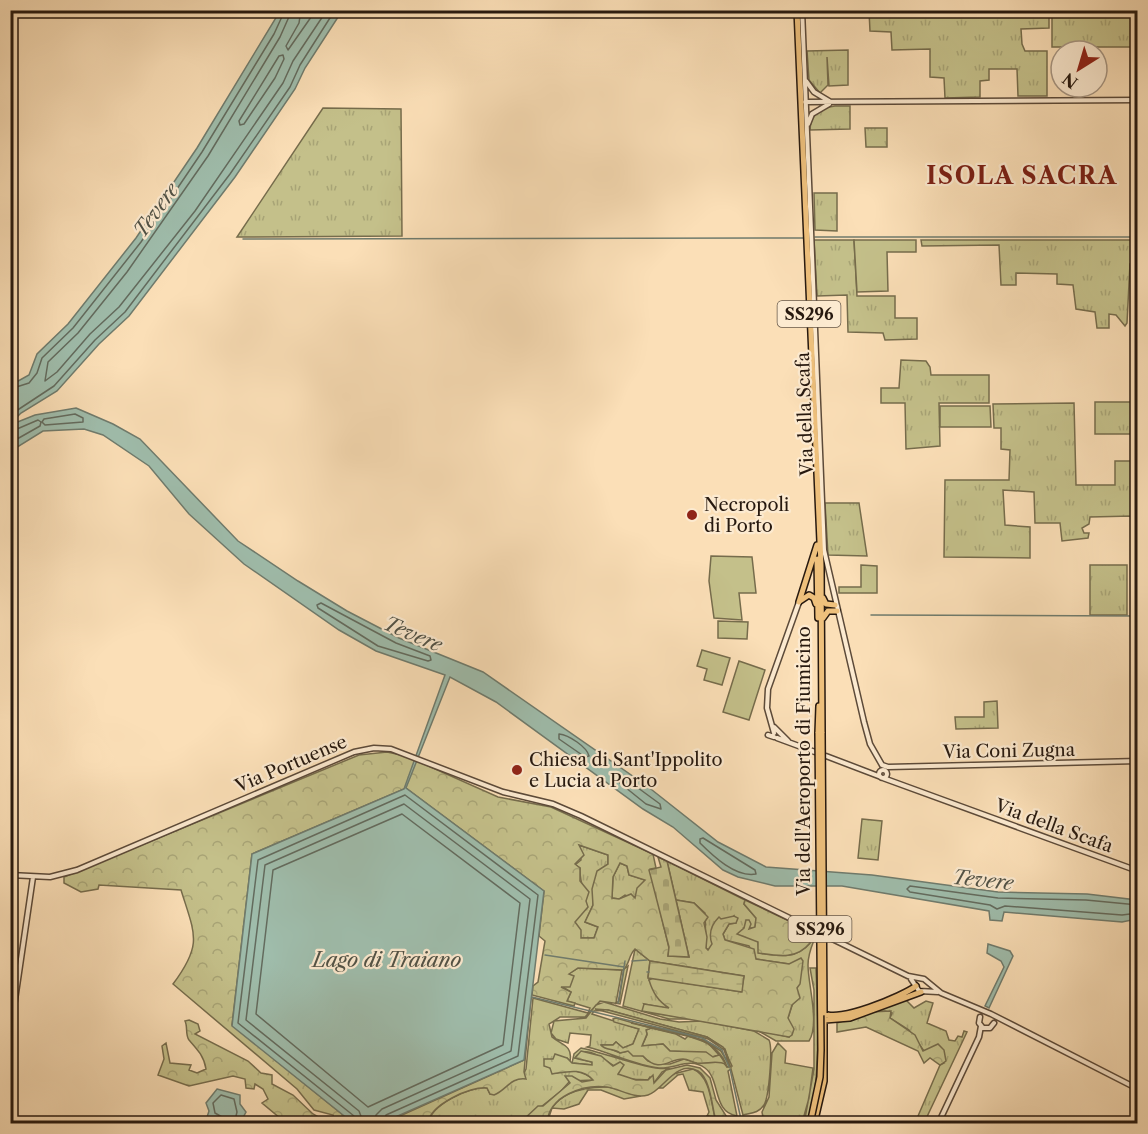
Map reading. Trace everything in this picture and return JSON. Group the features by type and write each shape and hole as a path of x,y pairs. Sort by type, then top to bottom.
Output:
{"main road":[{"name":"Via dell'Aeroporto di Fiumicino","path":"797,10 803,102 821,588 820,733"},
{"name":"Via dell'Aeroporto di Fiumicino","path":"812,1124 820,1077 822,1011 817,506"},
{"path":"799,602 817,545"},
{"path":"821,588 826,604 836,608"},
{"path":"799,602 804,597 812,596 818,612"},
{"path":"822,628 826,613 836,608"},
{"path":"822,1011 825,1020 848,1015 916,985"},
{"path":"822,1011 836,1018 850,1018 923,991"},
{"name":"Via dell'Aeroporto di Fiumicino","path":"812,1124 824,1081 825,1020"}],"street":[{"name":"Via della Scafa","path":"802,10 805,76 803,102 807,127 824,550 870,744 882,765"},
{"path":"805,76 814,92 832,102"},
{"path":"803,102 1137,100"},
{"path":"807,127 812,114 832,102"},
{"path":"799,602 768,689 766,702 776,734 792,744 815,752"},
{"path":"768,735 776,734"},
{"name":"Via Portuense","path":"10,876 55,876 84,867 354,752 383,748 412,755 503,792 554,804 908,976 924,979 929,984"},
{"name":"Via della Scafa","path":"826,756 1137,871"},
{"name":"Via Coni Zugna","path":"882,765 888,767 1137,761"},
{"path":"882,765 880,771 882,777 888,767"},
{"path":"872,773 880,771 886,773 893,782"},
{"path":"10,1034 33,877"},
{"name":"Via Portuense","path":"908,976 923,991"},
{"path":"916,985 920,980"},
{"path":"923,991 929,984 941,993 992,1015 1137,1089"},
{"path":"923,991 941,993"},
{"path":"938,1124 979,1037 981,1017 976,1009"},
{"path":"981,1017 986,1013"},
{"path":"992,1015 994,1023"},
{"path":"979,1037 994,1023 1004,1023"},
{"path":"981,1026 987,1029"}],"green space":[{"path":"869,11 929,11 930,15 1049,13 1049,28 1021,29 1025,51 1047,51 1047,96 1018,96 1017,69 989,69 989,80 980,81 980,97 945,98 944,78 930,77 930,49 892,50 891,32 870,31"},
{"path":"1052,11 1137,11 1137,47 1109,47 1109,39 1052,39"},
{"path":"848,50 848,85 829,86 827,57 828,85 820,93 809,80 807,51"},
{"path":"835,106 850,106 850,129 810,130 812,120 817,113"},
{"path":"323,108 401,109 402,236 237,237"},
{"path":"865,128 887,128 887,147 866,147"},
{"path":"814,193 837,193 837,231 815,230"},
{"path":"814,240 854,240 857,296 895,296 895,318 917,318 917,339 885,340 883,333 848,332 847,295 817,296"},
{"path":"854,240 916,240 916,252 887,252 888,291 857,292"},
{"path":"921,240 1137,240 1137,263 1130,264 1127,323 1125,326 1116,315 1109,314 1109,328 1097,328 1095,312 1076,309 1073,285 1057,284 1057,274 1016,273 1016,285 1001,285 999,245 922,246"},
{"path":"901,360 926,361 931,375 989,375 989,403 939,403 940,446 906,449 905,403 881,403 881,388 899,388"},
{"path":"1095,402 1137,402 1137,544 1132,544 1132,516 1090,517 1089,524 1082,528 1084,533 1089,533 1088,538 1062,541 1060,523 1035,523 1034,492 1003,490 1005,525 1030,527 1030,558 944,557 945,480 1009,480 1010,450 1001,449 1001,428 994,428 993,404 1074,403 1076,485 1115,485 1115,461 1131,461 1131,434 1095,434"},
{"path":"940,406 990,406 991,427 940,427"},
{"path":"825,503 859,503 867,556 828,555"},
{"path":"711,556 752,557 756,593 739,593 742,620 714,618 709,581"},
{"path":"861,565 877,566 877,593 839,593 839,587 861,587"},
{"path":"1090,565 1127,565 1127,615 1090,615"},
{"path":"718,621 748,622 747,639 718,638"},
{"path":"702,650 730,658 722,685 704,680 707,669 697,666"},
{"path":"739,661 765,670 749,720 723,712"},
{"path":"997,701 998,728 956,729 955,717 984,717 984,702"},
{"path":"387,752 406,756 498,797 551,807 653,854 656,868 650,869 669,948 668,956 689,957 676,900 694,903 708,917 704,923 708,950 712,944 711,929 716,920 719,917 721,919 734,916 738,918 736,923 729,924 723,934 725,940 754,949 756,959 789,964 801,958 803,961 800,984 797,988 800,998 792,1005 788,1018 794,1029 792,1035 789,1037 642,1011 644,1004 669,1008 654,993 649,980 653,978 741,992 744,976 650,961 635,949 623,970 578,968 569,974 574,976 570,987 561,987 571,992 567,1001 575,1003 574,1006 532,995 533,986 538,982 545,941 539,936 544,891 406,788 252,854 232,1025 353,1123 335,1123 333,1115 314,1110 297,1089 173,984 189,959 194,939 181,890 99,885 98,889 81,892 64,883 64,877 359,755","holes":["579,845 608,855 608,864 597,871 592,889 593,905 585,922 598,927 594,938 581,938 581,930 575,922 588,907 586,901 589,892 580,881 580,868 575,864 584,855","620,863 627,866 629,875 645,880 637,888 635,898 631,894 619,899 612,898 613,877"]},
{"path":"862,819 882,821 878,860 858,858"},
{"path":"579,845 608,855 608,864 593,893 593,905 585,922 598,927 594,938 581,938 574,922 581,913 586,900 580,868 575,865 581,860"},
{"path":"658,857 667,861 689,957 668,956 669,947 649,870 661,867"},
{"path":"667,861 745,900 744,904 756,918 755,928 744,928 758,942 759,953 786,956 799,952 810,943 809,935 802,927 816,935 808,960 814,1015 809,1041 776,1041 757,1030 789,1037 788,1018 797,990 789,964 756,959 749,946 725,940 723,934 729,924 736,923 734,916 709,950 706,948 705,913 694,903 676,900"},
{"path":"620,863 627,866 629,875 645,880 635,899 625,895 619,899 612,898 613,877"},
{"path":"745,900 802,927 809,935 810,943 793,954 780,956 758,953 758,942 737,934 744,928 746,920 749,920 751,924 749,929 755,927 756,918 744,904"},
{"path":"635,949 650,961 648,977 653,978 649,980 670,1009 644,1004 652,1013 696,1019 669,1019 623,1006"},
{"path":"650,961 744,976 742,992 648,978"},
{"path":"628,966 620,1004 600,1001 585,1017 560,1017 549,1024 552,1037 566,1046 570,1052 570,1061 567,1058 553,1059 550,1068 557,1073 566,1070 576,1071 594,1080 570,1081 522,1122 428,1124 436,1110 452,1098 480,1088 487,1088 490,1094 494,1094 509,1082 521,1078 526,1069 533,998 588,1013 590,1008 567,1001 571,992 561,986 571,983 572,979 568,974 578,968 622,970 616,1003 619,1001 624,969"},
{"path":"810,968 816,968 818,1050 814,1095 810,1113 804,1124 814,1069 814,990"},
{"path":"531,998 524,1072 526,1079 512,1082 494,1095 490,1094 487,1088 461,1093 443,1103 430,1116 428,1123 382,1124 524,1060"},
{"path":"905,999 914,1008 926,1001 933,1003 927,1023 946,1031 949,1040 955,1041 958,1036 962,1037 964,1031 967,1032 924,1123 915,1123 940,1065 944,1063 924,1051 909,1030 890,1018 892,1013 870,1012"},
{"path":"604,1002 660,1019 679,1022 702,1021 754,1031 769,1040 770,1045 769,1083 764,1105 757,1111 743,1115 731,1069 728,1071 737,1116 724,1108 710,1073 699,1065 688,1063 665,1068 650,1067 587,1047 590,1046 591,1035 570,1033 568,1043 556,1039 551,1033 554,1021 586,1018 596,1005","holes":["608,1010 707,1037 725,1049 731,1067 727,1067 723,1062 697,1063 684,1059 670,1064 658,1064 628,1051 620,1053 601,1045 613,1045 616,1042 623,1048 633,1044 639,1029 592,1014 594,1011"]},
{"path":"595,1009 608,1010 707,1037 723,1047 732,1066 727,1067 721,1055 712,1046 697,1038 704,1040 721,1051 730,1066 724,1050 708,1039"},
{"path":"891,1011 890,1018 915,1035 923,1051 938,1044 944,1050 946,1061 940,1065 930,1058 924,1063 918,1051 866,1027 837,1032 837,1023 870,1012"},
{"path":"613,1019 651,1028 646,1030 647,1034 642,1046 663,1044 670,1051 706,1052 713,1057 719,1055 714,1047 726,1064 697,1063 683,1059 659,1065 643,1056 633,1056 628,1051 620,1053 605,1048 601,1045 613,1045 616,1042 623,1048 633,1044 639,1029 614,1022"},
{"path":"189,1020 198,1024 200,1031 195,1034 248,1061 261,1073 272,1075 272,1084 293,1095 313,1114 329,1123 286,1123 262,1103 268,1099 263,1089 255,1084 254,1089 246,1088 245,1079 233,1076 189,1086 158,1075 164,1059 162,1046 166,1043 170,1063 191,1065 189,1070 197,1073 206,1069 202,1056 188,1038 185,1021"},
{"path":"631,1023 686,1034 697,1038"},
{"path":"651,1028 676,1034 685,1039 688,1036 708,1043 719,1055 712,1057 703,1053 670,1051 663,1044 642,1046 647,1035 646,1030"},
{"path":"778,1043 786,1051 785,1063 813,1068 809,1098 802,1123 764,1123 762,1112 769,1097 772,1053"},
{"path":"581,1048 652,1067 670,1068 662,1072 654,1083 650,1077 648,1080 629,1079 618,1074 619,1069 590,1052 579,1053 575,1058 592,1062 593,1065 572,1063 574,1054"},
{"path":"581,1051 601,1056 613,1066 620,1062 624,1065 618,1074 636,1080 648,1080 653,1075 654,1083 666,1070 687,1065 700,1068 710,1078 716,1100 728,1119 739,1118 741,1123 702,1122 707,1116 715,1117 708,1085 702,1074 690,1068 676,1072 648,1095 632,1095 607,1087 578,1090 561,1099 554,1106 547,1123 507,1124 513,1120 522,1121 538,1106 543,1106 570,1083 565,1076 572,1076 582,1082 593,1080 579,1072 552,1074 550,1068 544,1066 544,1059 553,1059 555,1054 567,1058 572,1063 592,1065 592,1062 575,1058"},
{"path":"693,1069 699,1072 706,1083 715,1118 707,1116 709,1112 703,1092 689,1090 683,1074 678,1075 663,1088 659,1088 669,1075"},
{"path":"609,1087 641,1096 624,1099 601,1090 588,1090 579,1104 564,1109 552,1108 569,1094 589,1088"}],"water":[{"name":"Tevere","path":"280,11 342,11 305,68 295,89 235,177 129,316 99,344 57,391 21,413 11,423 11,385 29,375 37,354 68,324 136,238 197,148"},
{"name":"Lago di Traiano","path":"76,408 140,439 238,541 298,581 347,611 399,638 483,672 647,786 718,842 766,867 872,875 998,892 1087,894 1137,900 1137,919 1122,922 1004,912 1002,921 990,920 989,911 842,886 775,886 738,877 723,870 673,827 643,809 496,702 450,677 406,788 544,891 524,1060 382,1123 353,1123 232,1026 252,854 404,789 445,675 376,651 339,630 244,564 189,514 149,466 103,435 84,429 43,431 11,451 10,425 35,415"},
{"path":"988,944 1010,951 1013,956 989,1008 985,1006 1004,967 1001,961 987,953"},
{"path":"217,1089 240,1095 240,1104 246,1112 240,1123 221,1123 207,1117 209,1111 206,1103"}],"waterway":[{"path":"815,237 1138,237"},
{"path":"243,239 804,238"},
{"path":"871,615 1138,616"},
{"path":"545,955 624,967"},
{"path":"632,961 647,960"},
{"path":"618,1003 625,961"},
{"path":"532,997 702,1038 722,1050 729,1067"},
{"path":"730,1069 742,1124"}],"place":[{"name":"Necropoli di Porto","path":"692,515"},
{"name":"Chiesa di Sant'Ippolito e Lucia a Porto","path":"517,770"}],"district":[{"name":"ISOLA SACRA","path":"1022,176"}]}
